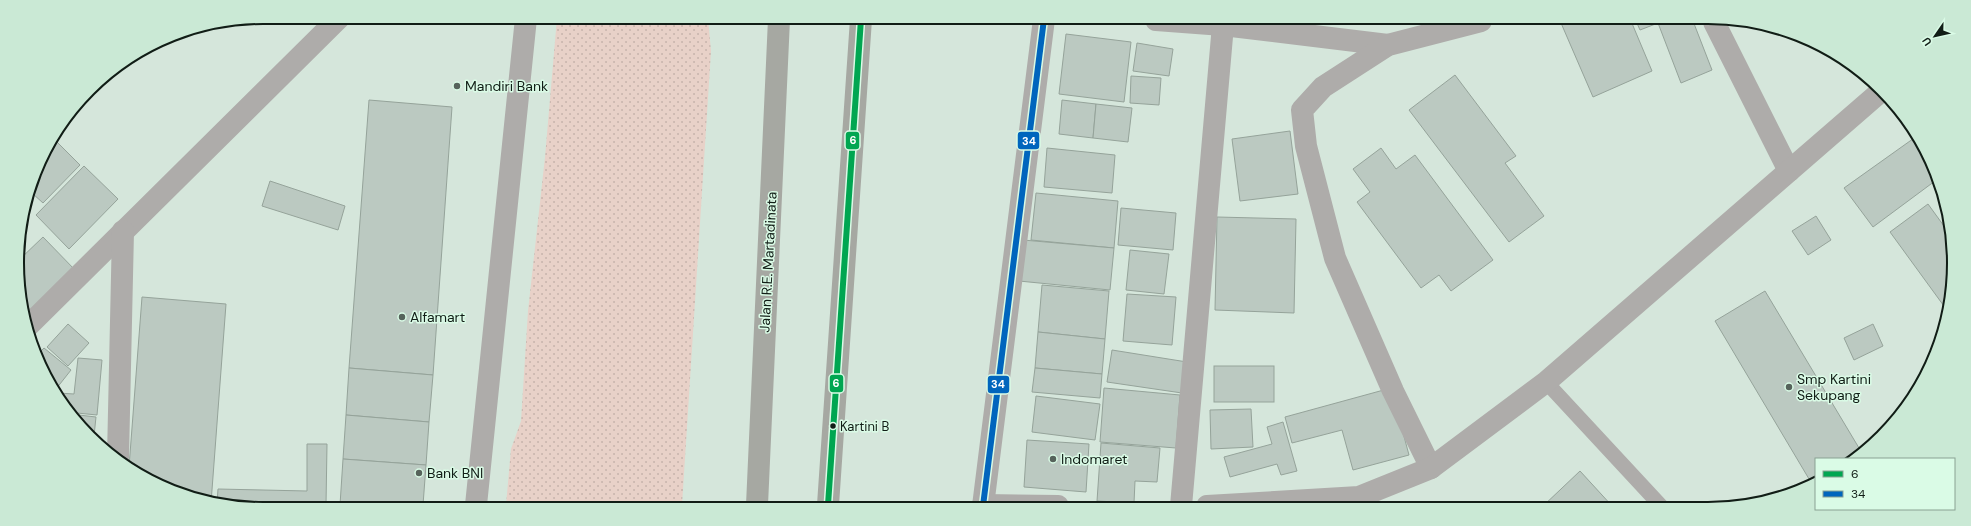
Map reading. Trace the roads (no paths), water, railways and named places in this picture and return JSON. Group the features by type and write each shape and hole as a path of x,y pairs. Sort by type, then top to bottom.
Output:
{"highway":[{"name":"Jalan R.E. Martadinata","path":"757,502 779,24"},
{"path":"828,502 861,24"}],"street":[{"path":"32,322 333,24"},
{"path":"476,502 525,24"},
{"path":"983,502 1043,24"},
{"path":"1210,24 1388,45"},
{"path":"1431,468 1393,391 1335,258 1306,146 1302,110 1323,87 1388,45 1469,24"},
{"path":"1715,24 1789,171"},
{"path":"1181,502 1223,25"},
{"path":"1362,502 1431,468 1546,382 1878,95"},
{"path":"118,453 123,231"}],"lane":[{"path":"1546,382 1657,502"}],"place":[{"name":"Mandiri Bank","path":"457,86"},
{"name":"Alfamart","path":"402,317"},
{"name":"Smp Kartini Sekupang","path":"1789,387"},
{"name":"Kartini B","path":"833,426"},
{"name":"Indomaret","path":"1053,459"},
{"name":"Bank BNI","path":"419,473"}]}
